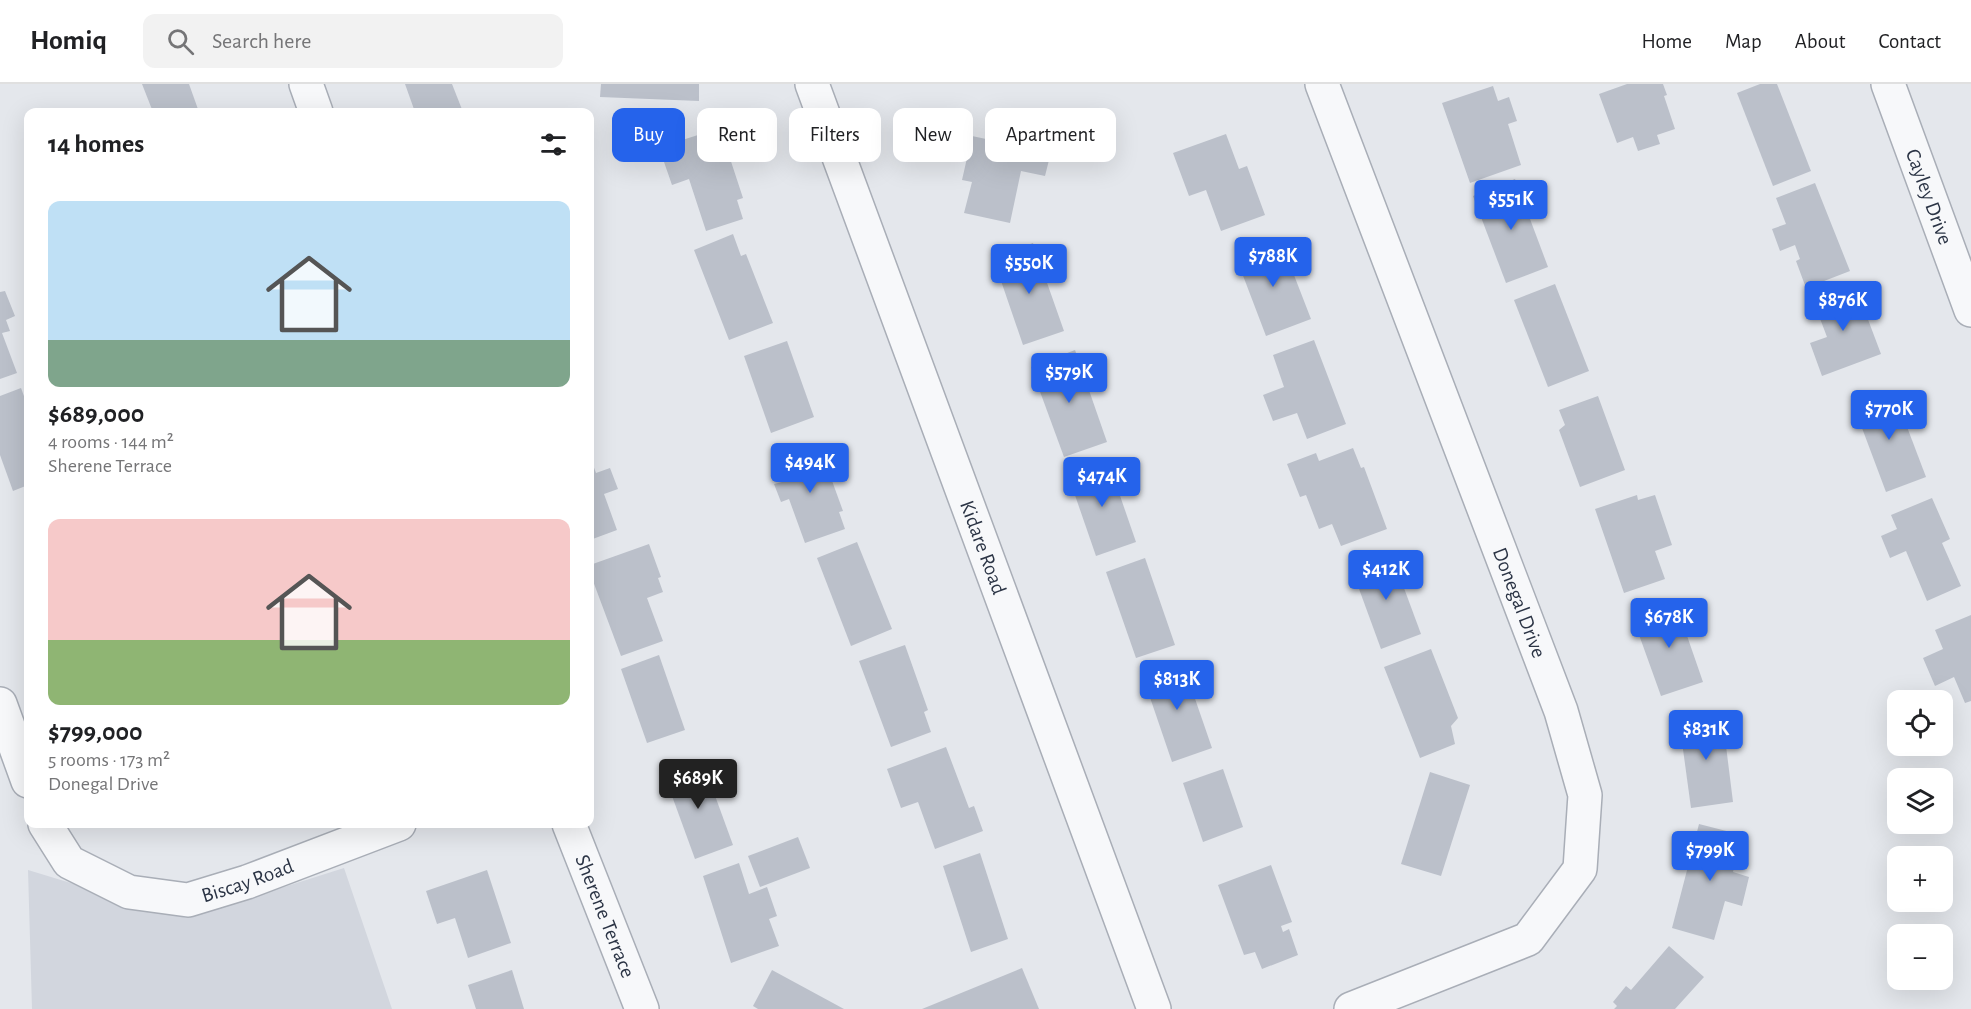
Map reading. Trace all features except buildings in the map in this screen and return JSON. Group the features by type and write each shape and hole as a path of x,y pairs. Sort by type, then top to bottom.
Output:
{"street":[{"path":"306,84 315,108"},
{"name":"Kidare Road","path":"812,84 1154,1009"},
{"name":"Donegal Drive","path":"1322,84 1561,711 1585,795 1580,869 1528,939 1351,1009"},
{"name":"Cayley Drive","path":"1888,84 1971,310"},
{"path":"0,704 24,770"},
{"name":"Biscay Road","path":"48,828 69,862 129,892 188,900 247,882 389,828"},
{"name":"Sherene Terrace","path":"571,828 642,1009"}],"shaded area":[{"path":"344,868 392,1009 32,1009 28,870 186,918"}]}
